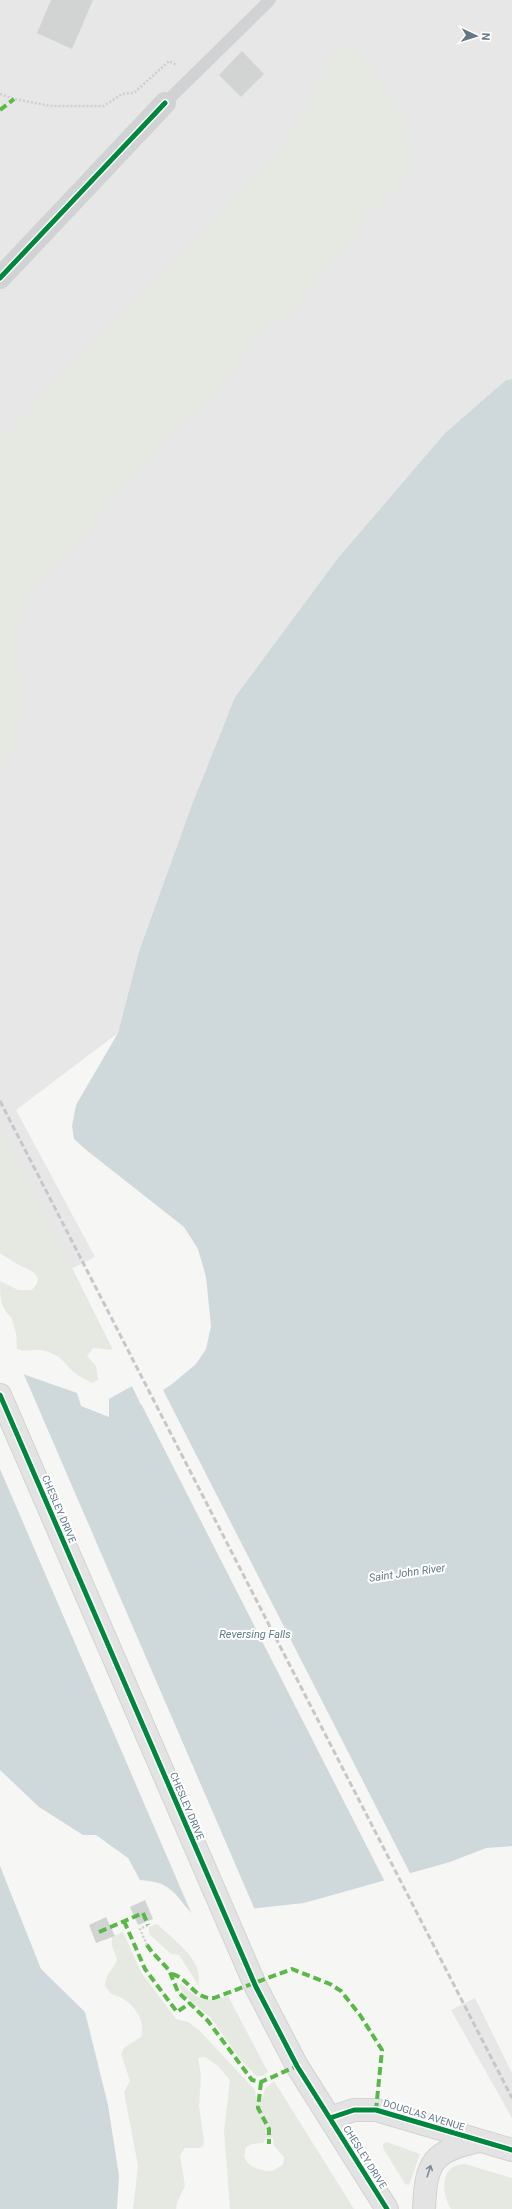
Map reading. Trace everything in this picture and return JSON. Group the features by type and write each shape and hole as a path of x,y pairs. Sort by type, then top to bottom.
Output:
{"main road":[{"name":"CHESLEY DRIVE","path":"0,1395 256,1987 289,2053 387,2209"},
{"name":"DOUGLAS AVENUE","path":"330,2118 354,2110 376,2110 512,2150"},
{"path":"424,2209 425,2189 431,2165 438,2157 455,2146 479,2141"}],"street":[{"path":"0,278 165,103"}],"lane":[{"path":"165,103 270,0"}],"path":[{"path":"0,94 14,99 51,106 104,106 122,94 134,93 169,61 193,75"},
{"path":"147,1944 140,1928 148,1925"}],"shaded area":[{"path":"0,0 512,0 512,379 506,380 445,433 338,558 235,697 191,807 139,950 118,1033 16,1110 95,1257 71,1269 0,1123"},
{"path":"352,48 361,53 371,66 401,115 414,155 402,183 363,219 350,241 302,300 282,319 258,337 220,391 178,427 144,468 119,490 95,523 31,588 18,618 15,640 20,685 20,710 15,742 0,776 0,440 277,153 300,122 331,57 339,51"},
{"path":"0,1123 113,1350 93,1348 87,1356 96,1366 98,1380 92,1383 77,1374 56,1355 41,1350 24,1351 17,1349 16,1333 11,1317 5,1310 1,1301 0,1281 18,1290 32,1290 38,1280 37,1276 30,1270 0,1253"},
{"path":"157,1924 180,1944 190,1956 197,1968 199,1986 179,1955 171,1954 149,1934 149,1927"},
{"path":"123,1932 141,1972 176,2019 188,2022 199,2030 255,2090 256,2098 262,2098 265,2089 274,2081 354,2209 230,2209 224,2131 230,2080 218,2066 205,2057 198,2058 201,2075 199,2106 204,2141 203,2146 199,2148 185,2148 180,2155 185,2186 177,2203 176,2209 133,2209 138,2166 124,2092 130,2081 121,2054 125,2047 141,2037 142,2030 139,2016 130,2004 118,1996 111,1994 105,1986 108,1975 117,1960 112,1946 112,1937","holes":["267,2137 273,2138 274,2146 284,2157 283,2165 272,2171 252,2166 244,2156 246,2147 252,2144 263,2143"]},
{"path":"182,1984 193,1994 203,1999 208,2000 228,1996 268,2072 262,2076 256,2076 239,2058 211,2018 185,1996 179,1987"},
{"path":"475,1998 512,2073 512,2118 451,2010"},
{"path":"387,2142 420,2154 409,2185 405,2184 383,2148 383,2144"},
{"path":"465,2164 512,2178 512,2209 451,2209 445,2195 444,2180 450,2169"}],"water":[{"path":"512,379 512,1846 486,1848 450,1862 304,1903 193,1915 171,1890 159,1883 140,1880 128,1858 96,1835 83,1835 39,1807 0,1770 0,1366 77,1393 81,1406 109,1417 109,1399 132,1386 141,1405 172,1384 196,1364 206,1349 211,1326 206,1277 198,1249 184,1227 74,1139 72,1126 76,1105 118,1033 139,951 191,807 235,697 338,558 445,433 506,380"},
{"path":"0,1866 41,1969 85,2012 108,2105 119,2176 117,2209 0,2209"}],"pier":[{"path":"0,1364 22,1370 255,1910 193,1917 0,1469"},
{"path":"131,1384 142,1402 162,1388 411,1875 385,1882"}],"building":[{"path":"51,0 93,0 72,49 37,33"},
{"path":"242,51 264,74 241,97 219,75"},
{"path":"145,1900 153,1919 138,1925 130,1907"},
{"path":"106,1917 115,1936 96,1943 89,1925"}],"railway":[{"path":"0,1101 512,2098"}],"marked path":[{"path":"0,110 14,99"},
{"path":"99,1932 143,1913 148,1925"},
{"path":"124,1921 145,1969 177,2012 190,2003"},
{"path":"147,1945 169,1970 178,1992 208,2021 252,2080 261,2082 297,2066"},
{"path":"172,1974 178,1976 201,1996 207,1998 214,1998 292,1969 330,1984 341,1991 360,2015 382,2050 376,2110"},
{"path":"261,2082 258,2108 269,2129 269,2144"}],"cycle path":[{"path":"0,278 165,103"},
{"path":"0,1395 256,1987 297,2066 387,2209"},
{"path":"330,2118 354,2110 376,2110 512,2150"}],"water label":[{"name":"Saint John River","path":"407,1573"},
{"name":"Reversing Falls","path":"255,1634"}]}
